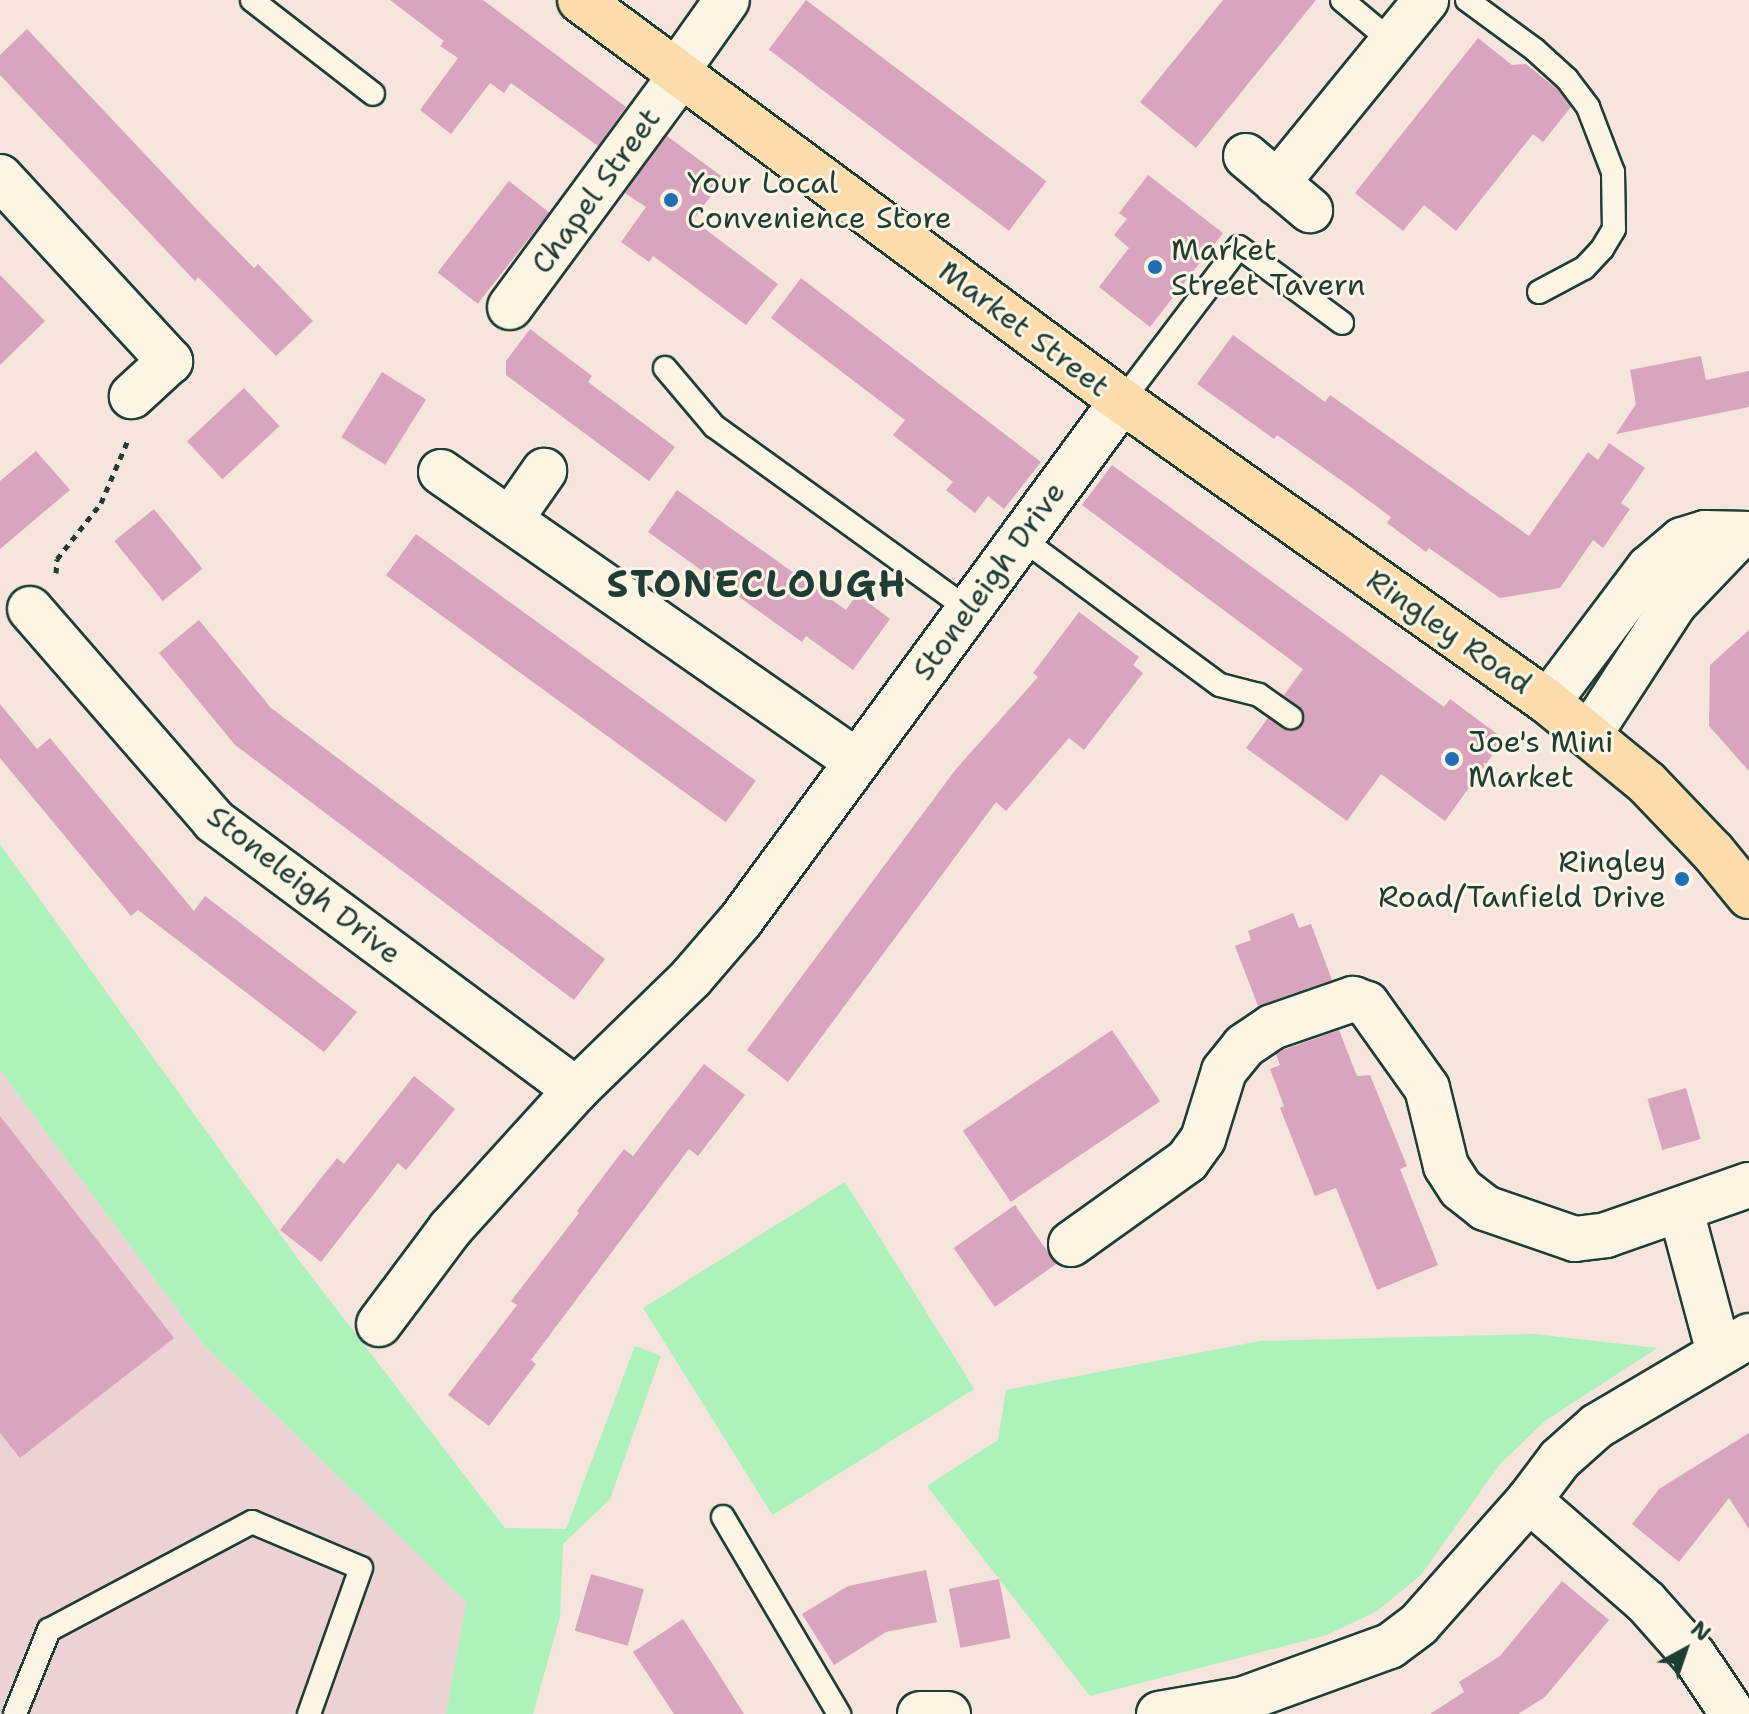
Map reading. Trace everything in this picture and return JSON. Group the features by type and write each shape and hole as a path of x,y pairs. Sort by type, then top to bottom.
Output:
{"main road":[{"name":"Market Street","path":"580,0 1122,401"},
{"name":"Ringley Road","path":"1122,401 1548,702 1647,783 1713,852 1749,896"}],"street":[{"name":"Chapel Street","path":"510,307 679,73 727,0"},
{"path":"1310,210 1261,169 1392,42 1426,0"},
{"path":"0,177 170,361 132,396"},
{"name":"Stoneleigh Drive","path":"379,1324 450,1229 576,1090 691,978 741,920 1122,401"},
{"path":"510,520 544,471"},
{"path":"441,472 856,761"},
{"path":"1548,702 1649,568 1682,540 1705,533 1744,535"},
{"path":"1589,735 1674,604 1744,535"},
{"name":"Stoneleigh Drive","path":"31,608 214,821 576,1090"},
{"path":"1071,1244 1187,1161 1203,1139 1224,1071 1244,1046 1272,1027 1353,999 1367,1004 1427,1088 1446,1166 1461,1189 1485,1208 1575,1239 1606,1235 1749,1185"},
{"path":"1159,1714 1249,1706 1390,1646 1419,1624 1529,1500 1560,1459 1597,1426 1734,1344 1681,1211"},
{"path":"1529,1500 1646,1602 1694,1656 1733,1714"},
{"path":"920,1714 948,1714"}],"lane":[{"path":"252,0 373,94"},
{"path":"1342,0 1392,42"},
{"path":"1467,0 1567,79 1588,107 1613,172 1614,229 1602,249 1584,268 1539,292"},
{"path":"1122,401 1239,247 1342,323"},
{"path":"665,368 714,426 968,609"},
{"path":"1021,538 1220,685 1259,695 1291,717"},
{"path":"723,1517 839,1714"},
{"path":"15,1714 49,1630 252,1522 361,1568 309,1714"}],"path":[{"path":"31,608 57,559 101,503 137,416 132,396"}],"shaded area":[{"path":"0,1070 202,1343 466,1602 446,1714 0,1714"}],"green space":[{"path":"0,844 298,1259 505,1528 566,1529 635,1346 661,1356 610,1499 563,1544 560,1617 533,1714 446,1714 466,1602 202,1343 0,1070"},
{"path":"845,1182 974,1389 772,1515 643,1308"},
{"path":"1533,1334 1657,1348 1545,1421 1500,1464 1421,1575 1377,1611 1327,1635 1090,1696 927,1486 998,1440 1006,1390 1260,1341"}],"building":[{"path":"390,0 483,0 626,107 598,146 511,83 504,93 490,83 451,134 420,110 458,58 440,46 444,41"},
{"path":"806,0 1046,181 1009,231 769,50"},
{"path":"1223,0 1316,0 1196,148 1140,102"},
{"path":"27,29 204,217 254,268 258,264 313,321 276,356 198,277 195,281 0,75 0,55"},
{"path":"1478,38 1512,65 1526,64 1557,89 1571,107 1543,142 1533,134 1456,231 1424,205 1403,231 1355,193"},
{"path":"667,136 724,178 693,220 778,284 746,325 653,256 649,262 621,242 646,207 625,193"},
{"name":"Market Street Tavern","path":"1148,175 1223,233 1150,327 1099,287 1129,248 1114,235 1127,219 1119,213"},
{"path":"509,181 549,212 478,304 438,272"},
{"path":"0,275 45,321 0,365"},
{"path":"801,278 1041,462 1004,509 988,496 975,513 946,490 953,482 893,435 905,420 771,318"},
{"path":"530,329 592,376 588,382 675,447 649,481 506,375 506,361"},
{"path":"1233,335 1325,402 1330,395 1529,536 1588,452 1598,460 1609,443 1645,468 1621,503 1630,509 1603,548 1593,540 1560,588 1500,598 1429,548 1426,552 1387,523 1391,517 1349,486 1277,435 1274,439 1197,384"},
{"path":"1701,356 1706,380 1749,371 1749,407 1616,434 1636,404 1630,370"},
{"path":"382,372 426,400 385,465 341,437"},
{"path":"244,388 279,426 222,479 187,441"},
{"path":"36,451 70,490 0,549 0,481"},
{"path":"1112,465 1444,707 1450,699 1504,739 1445,821 1381,774 1347,821 1246,748 1268,718 1289,731 1302,726 1303,710 1284,695 1303,669 1082,505"},
{"path":"677,490 846,610 857,594 890,619 853,670 806,636 802,642 648,532"},
{"path":"154,509 202,569 163,601 114,541"},
{"path":"416,534 756,781 726,822 386,575"},
{"path":"1079,612 1139,657 1133,665 1143,673 1084,750 1069,738 1006,811 996,802 788,1082 747,1050 956,769 1038,677 1033,673"},
{"path":"199,620 271,708 605,959 574,1000 235,745 159,653"},
{"path":"1749,630 1749,771 1709,726 1710,665"},
{"path":"0,704 37,749 50,738 194,911 205,896 357,1012 324,1052 138,910 131,916 0,758"},
{"path":"1293,913 1299,928 1311,924 1332,980 1258,1006 1235,946 1251,940 1248,931"},
{"path":"1112,1030 1160,1101 1011,1202 963,1131"},
{"path":"1339,1030 1357,1076 1370,1075 1407,1166 1400,1169 1438,1265 1377,1290 1336,1188 1315,1196 1280,1108 1284,1106 1270,1069 1280,1065 1276,1054 1283,1050"},
{"path":"704,1064 745,1095 698,1156 689,1149 531,1360 536,1364 489,1426 448,1395 517,1305 511,1301 624,1149 633,1156"},
{"path":"414,1076 455,1109 406,1170 398,1163 321,1262 280,1230 337,1158 344,1164"},
{"path":"1686,1088 1701,1139 1662,1150 1648,1099"},
{"path":"0,1116 174,1338 20,1458 0,1433"},
{"path":"1015,1205 1056,1264 995,1307 954,1248"},
{"path":"1749,1433 1749,1529 1729,1498 1679,1562 1632,1524 1659,1489"},
{"path":"926,1570 937,1622 886,1632 834,1665 802,1614 848,1586"},
{"path":"591,1574 644,1589 628,1646 575,1631"},
{"path":"999,1579 1010,1638 960,1648 949,1589"},
{"path":"1562,1581 1609,1620 1545,1697 1518,1714 1430,1714 1464,1692 1459,1682 1500,1656"},
{"path":"683,1619 744,1714 674,1714 633,1652"}],"place":[{"name":"Your Local Convenience Store","path":"671,200"},
{"name":"Market Street Tavern","path":"1155,267"},
{"name":"Joe's Mini Market","path":"1452,759"},
{"name":"Ringley Road/Tanfield Drive","path":"1682,879"}],"district":[{"name":"STONECLOUGH","path":"757,584"}]}
